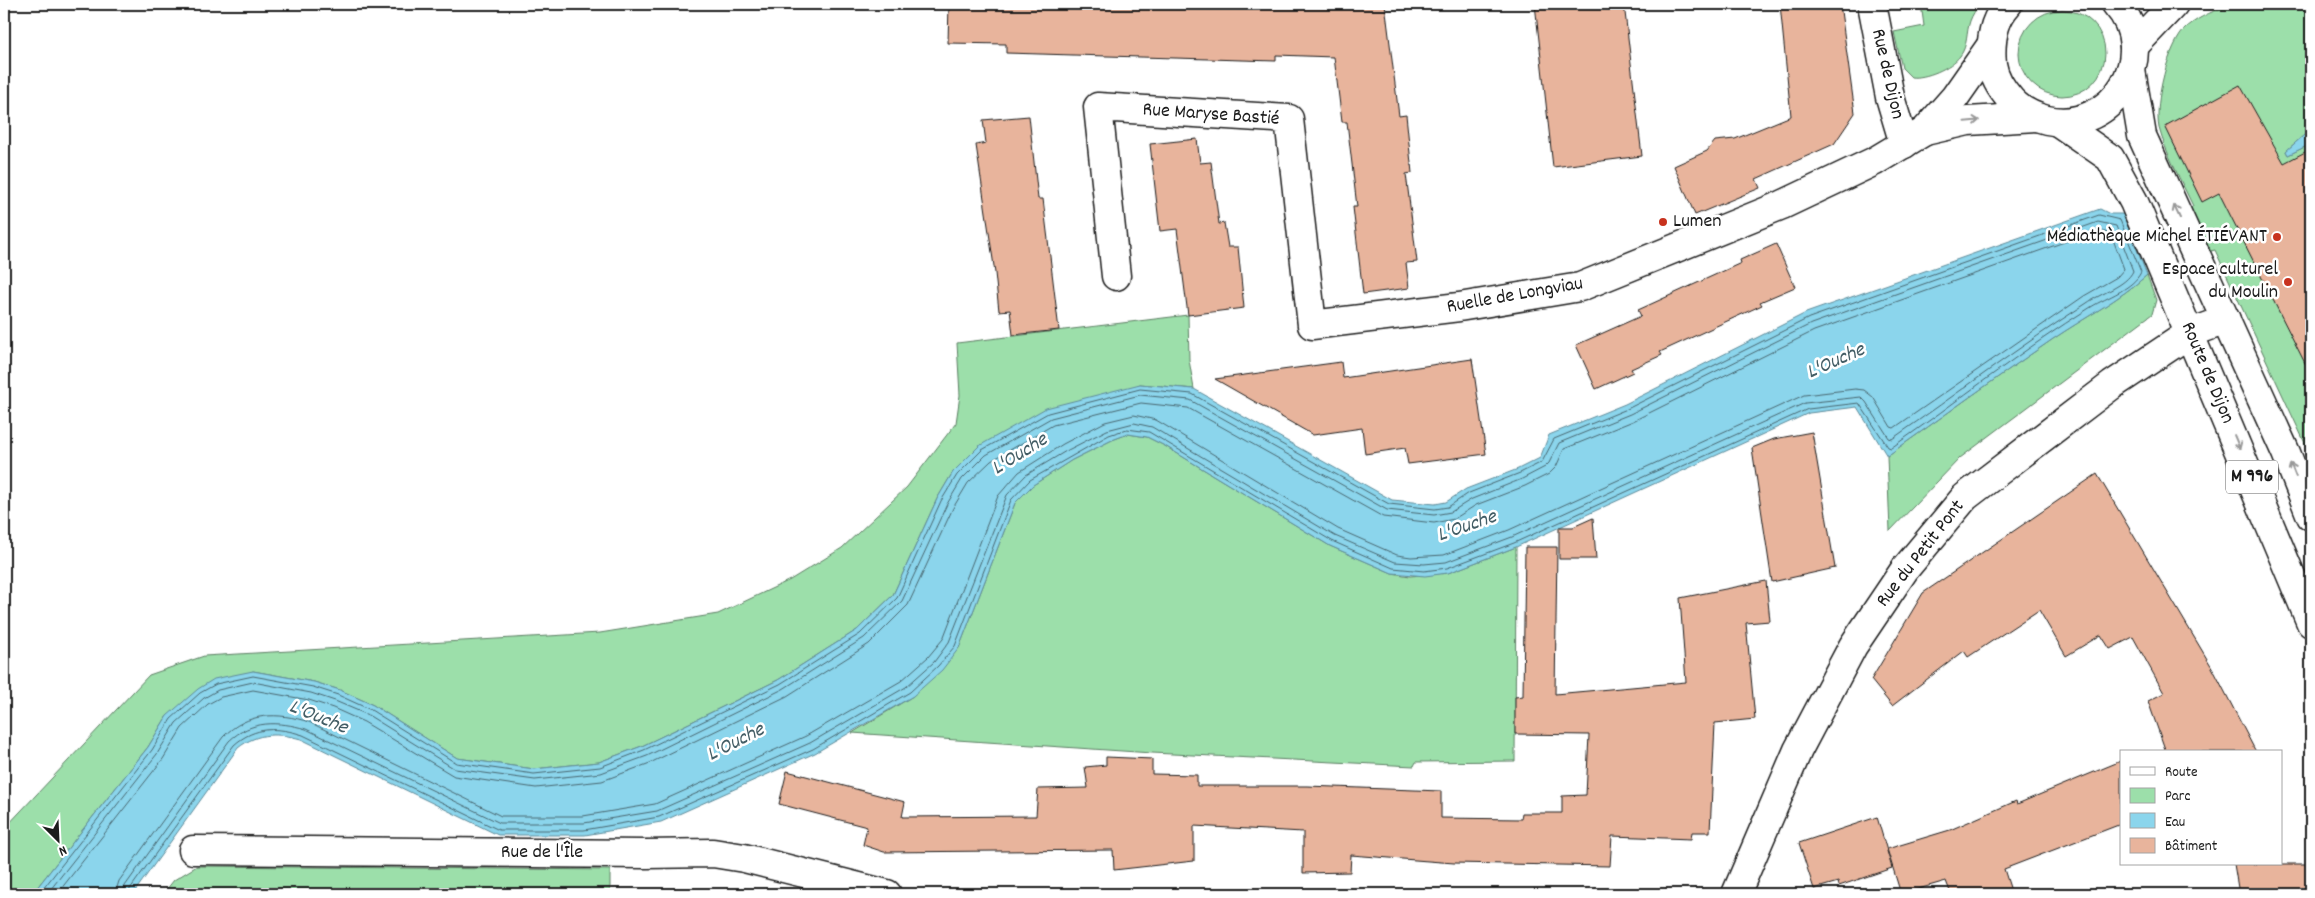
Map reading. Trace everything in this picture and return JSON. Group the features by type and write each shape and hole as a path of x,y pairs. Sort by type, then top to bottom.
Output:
{"street":[{"name":"Rue de Dijon","path":"1872,4 1890,97 1915,137"},
{"name":"Route de Dijon","path":"2116,4 2131,27 2142,136 2286,453 2311,516"},
{"name":"Ruelle de Longviau","path":"1312,325 1459,307 1580,287 1782,205 1875,161 1915,137 1968,120 2082,119 2104,110 2121,92 2133,58 2174,4"},
{"path":"1990,47 1995,26 2006,5"},
{"name":"Ruelle de Longviau","path":"1915,137 1955,97 1990,47"},
{"name":"Route de Dijon","path":"1990,47 1993,69 2001,89 2016,106 2047,120 2110,158 2134,202 2311,623"},
{"name":"Rue Maryse Bastié","path":"1116,276 1098,107 1289,119 1312,325"},
{"name":"Rue du Petit Pont","path":"1736,894 1798,750 1853,646 1905,569 1965,497 2112,385 2190,333 2226,320"},
{"name":"Rue de l'Île","path":"193,850 646,854 713,852 887,894"}],"green space":[{"path":"1921,4 1979,4 1970,21 1963,52 1960,56 1951,65 1930,74 1911,77 1902,68 1894,32 1924,26"},
{"path":"2232,4 2311,4 2311,129 2286,151 2288,155 2311,144 2311,456 2215,250 2203,253 2185,210 2193,206 2169,157 2159,128 2159,104 2164,74 2168,60 2180,35 2197,20"},
{"path":"2062,10 2078,13 2086,17 2098,29 2102,37 2105,53 2102,69 2098,77 2086,89 2078,93 2062,96 2046,93 2038,89 2026,77 2022,69 2019,53 2022,37 2026,29 2038,17 2046,13"},
{"path":"2147,275 2156,300 2152,314 1960,458 1890,531 1887,456 2032,353 2125,293"},
{"path":"1188,315 1189,360 1194,389 1140,384 953,472 937,499 893,595 857,630 778,680 642,746 599,762 534,769 457,758 373,705 340,690 314,682 253,671 167,716 148,747 32,894 4,894 4,829 149,675 204,656 600,633 718,614 790,580 842,548 907,487 956,423 960,395 957,343"},
{"path":"1128,434 1147,437 1165,446 1330,546 1392,573 1410,576 1448,573 1516,547 1515,761 1416,762 1414,766 1152,753 852,733 913,696 959,648 1015,503 1033,485 1072,460"},
{"path":"197,866 610,870 610,894 163,894 174,880"}],"water":[{"path":"2311,129 2311,144 2288,155 2286,151"},
{"name":"L'Ouche","path":"2100,209 2110,214 2123,214 2147,275 2125,293 2032,353 1887,456 1857,407 1809,413 1516,547 1448,573 1425,576 1392,573 1330,546 1165,446 1147,437 1128,434 1072,460 1033,485 1015,503 959,648 942,670 913,696 815,753 661,822 585,835 498,835 301,739 268,735 253,739 238,748 133,894 32,894 148,747 167,716 198,689 214,679 253,671 314,682 340,690 373,705 457,758 534,769 599,762 642,746 778,680 857,630 893,595 937,499 953,472 979,446 1046,408 1140,384 1194,389 1392,500 1435,504 1446,502 1466,489 1518,469 1540,458 1549,435 1625,404 1806,313"}],"building":[{"path":"949,4 1328,6 1328,4 1385,4 1399,116 1406,115 1412,173 1406,174 1417,262 1406,263 1409,288 1363,294 1353,207 1357,207 1347,122 1342,122 1334,57 1276,55 1276,61 1006,53 1006,44 948,43"},
{"path":"1535,4 1624,4 1642,156 1553,167"},
{"path":"1780,4 1840,4 1855,113 1834,144 1756,179 1760,188 1695,215 1674,166 1707,151 1715,141 1735,139 1791,116"},
{"name":"Espace culturel du Moulin","path":"2240,85 2284,163 2311,149 2311,375 2219,193 2202,202 2165,126"},
{"path":"1029,116 1038,199 1043,199 1059,330 1013,335 1010,310 999,311 976,145 986,143 983,120"},
{"path":"1197,139 1200,163 1211,162 1219,224 1224,223 1228,247 1238,247 1244,308 1188,315 1177,229 1160,231 1150,144"},
{"path":"1776,244 1795,287 1760,302 1762,305 1660,352 1662,355 1631,369 1633,372 1596,389 1576,345 1641,316 1638,310 1741,263 1740,260"},
{"path":"1472,359 1486,454 1408,464 1405,448 1365,454 1362,428 1313,435 1215,379 1341,362 1343,378"},
{"path":"1812,432 1835,568 1772,582 1752,448 1774,439"},
{"path":"2097,474 2213,669 2255,750 2165,750 2148,701 2164,693 2133,637 2110,649 2101,635 2066,656 2039,610 1968,657 1964,651 1892,706 1871,680 1923,593"},
{"path":"1593,518 1596,559 1559,559 1559,527 1573,527"},
{"path":"1525,547 1557,547 1555,694 1686,682 1680,598 1766,581 1770,621 1746,623 1755,719 1715,723 1710,832 1692,832 1691,839 1612,836 1610,866 1454,863 1351,855 1350,872 1303,873 1303,832 1194,826 1194,861 1114,870 1113,850 884,852 863,845 867,827 779,804 787,771 905,802 902,817 1036,816 1038,789 1088,788 1085,767 1106,765 1106,757 1152,759 1152,774 1197,775 1197,786 1307,786 1441,791 1441,818 1521,819 1522,813 1562,813 1562,796 1586,795 1589,735 1515,734 1515,697 1523,696"},
{"path":"2120,761 2120,824 2004,869 2012,894 1951,894 1946,881 1901,894 1887,849 1950,830 2016,801 2017,804"},
{"path":"1877,817 1892,868 1839,886 1838,882 1814,889 1799,843"},
{"path":"2311,864 2311,889 2239,894 2234,866"}],"place":[{"name":"Lumen","path":"1663,222"},
{"name":"Médiathèque Michel ÉTIÉVANT","path":"2277,237"},
{"name":"Espace culturel du Moulin","path":"2288,282"}]}
